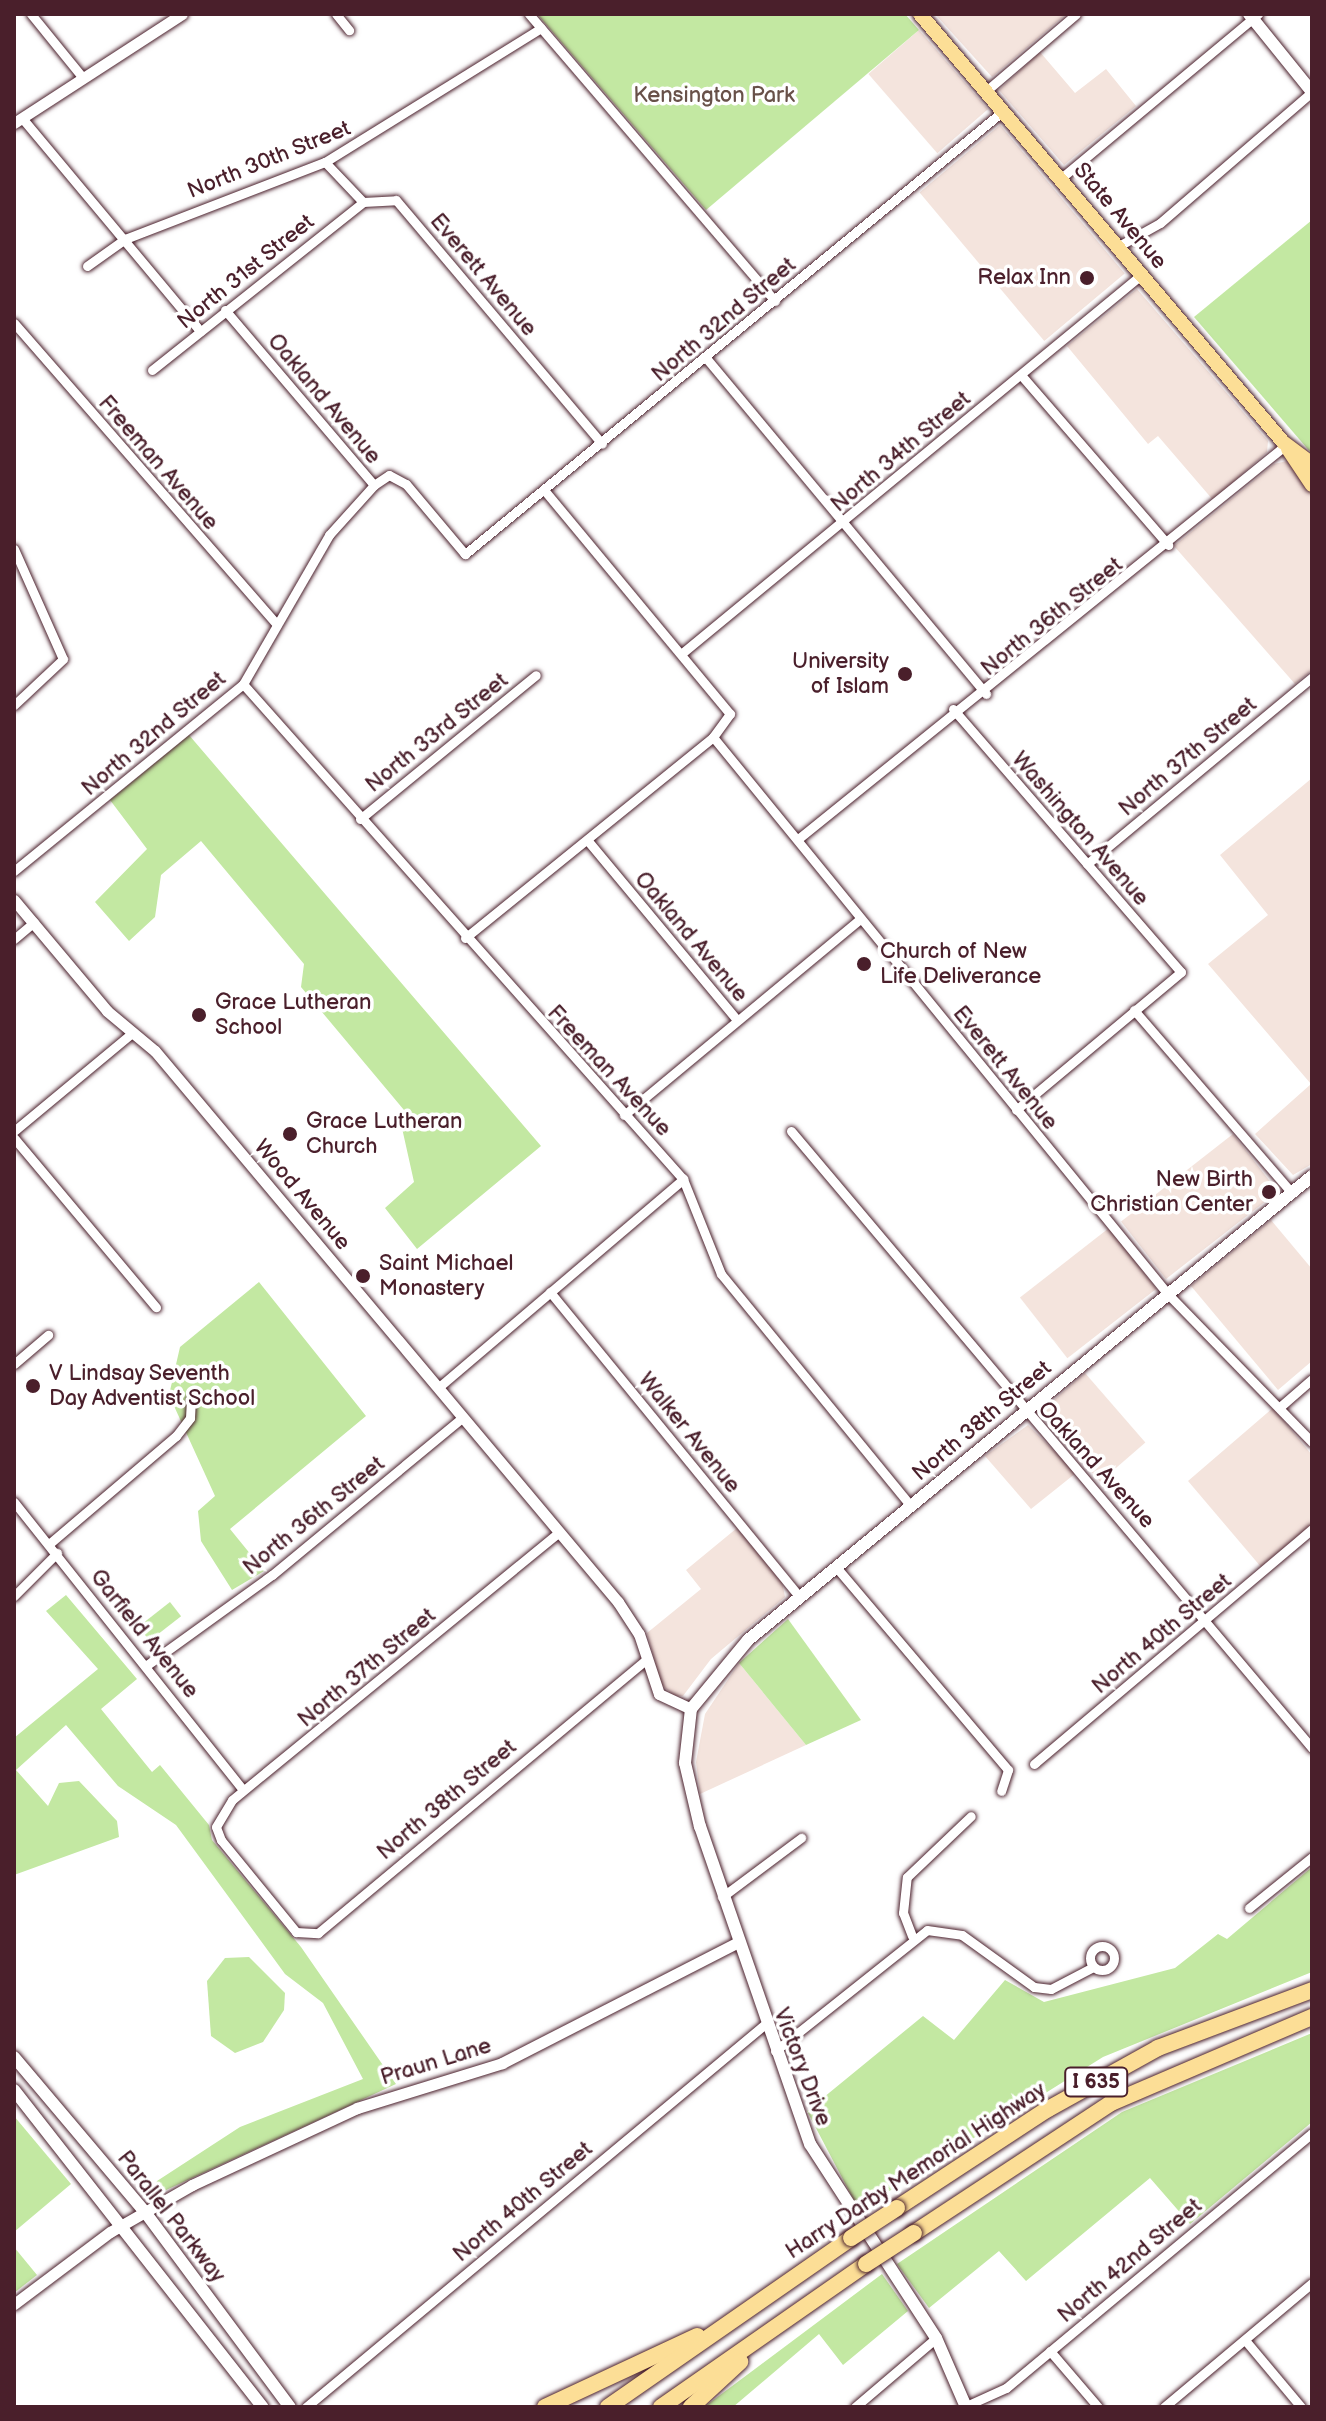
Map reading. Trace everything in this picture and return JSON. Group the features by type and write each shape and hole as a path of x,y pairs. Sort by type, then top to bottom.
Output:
{"highway":[{"name":"Harry Darby Memorial Highway","path":"608,2407 851,2238 1048,2109 1158,2048 1312,1990"},
{"name":"I 635","path":"661,2407 866,2264 1111,2103 1312,2017"},
{"path":"545,2407 738,2317"},
{"path":"691,2407 782,2322"}],"main road":[{"name":"State Avenue","path":"920,14 1286,445 1312,485"},
{"path":"1253,15 1312,92"},
{"name":"State Avenue","path":"1286,445 1312,464"},
{"name":"North 38th Street","path":"691,1709 727,1659 1167,1293 1311,1180"},
{"name":"Victory Drive","path":"691,1709 686,1773 736,1943 764,2025 824,2172 936,2338 966,2407"},
{"name":"Parallel Parkway","path":"14,2057 145,2212 290,2407"},
{"name":"Parallel Parkway","path":"14,2090 123,2224 263,2407"}],"street":[{"path":"31,14 83,78"},
{"path":"182,14 18,120 125,239 200,331"},
{"path":"336,14 349,30"},
{"path":"529,14 775,301"},
{"path":"986,91 1076,14"},
{"path":"1060,179 1253,15"},
{"name":"North 30th Street","path":"87,266 125,239 325,162 541,28"},
{"path":"1117,247 1160,223 1312,92"},
{"name":"North 32nd Street","path":"465,554 546,492 1003,111"},
{"path":"325,162 363,202"},
{"name":"Everett Avenue","path":"363,202 396,200 602,444"},
{"name":"North 31st Street","path":"152,370 363,202"},
{"name":"North 34th Street","path":"681,654 845,522 1141,275"},
{"name":"Oakland Avenue","path":"225,310 374,485 389,475 406,484 465,554"},
{"name":"Freeman Avenue","path":"14,323 277,625"},
{"path":"707,359 986,694"},
{"path":"1021,375 1168,545"},
{"name":"North 36th Street","path":"798,839 953,709 986,694 1286,445"},
{"name":"North 32nd Street","path":"14,871 243,684 329,535 374,485"},
{"path":"465,938 713,737 730,714 546,492"},
{"path":"14,549 63,659 14,705"},
{"name":"North 33rd Street","path":"360,819 536,675"},
{"name":"North 37th Street","path":"1087,864 1312,677"},
{"name":"Freeman Avenue","path":"243,684 465,938 683,1179 721,1274 911,1506"},
{"name":"Washington Avenue","path":"953,709 1181,972 1134,1010"},
{"name":"Everett Avenue","path":"713,737 1167,1293 1281,1406 1312,1442"},
{"name":"Oakland Avenue","path":"588,841 737,1020"},
{"name":"Wood Avenue","path":"14,900 131,1034 155,1051 628,1616 659,1694 691,1709"},
{"path":"624,1115 860,919"},
{"path":"14,939 34,922"},
{"path":"1016,1110 1134,1010 1292,1193"},
{"path":"14,1131 131,1034"},
{"name":"Oakland Avenue","path":"791,1131 1025,1412 1209,1622 1312,1748"},
{"path":"14,1138 156,1307"},
{"path":"439,1387 683,1179"},
{"name":"Walker Avenue","path":"550,1292 800,1597"},
{"path":"14,1364 48,1335"},
{"path":"1281,1406 1312,1379"},
{"path":"49,1544 176,1436 190,1418 191,1399"},
{"name":"North 36th Street","path":"147,1665 272,1575 462,1418"},
{"name":"Garfield Avenue","path":"14,1502 147,1665 243,1790"},
{"name":"North 40th Street","path":"1034,1764 1209,1622 1312,1529"},
{"name":"North 37th Street","path":"221,1840 219,1819 243,1790 558,1533"},
{"path":"14,1596 57,1553"},
{"path":"836,1567 1008,1770 1001,1791"},
{"name":"North 38th Street","path":"221,1840 287,1923 307,1935 647,1659"},
{"path":"912,1936 903,1913 907,1877 971,1816"},
{"path":"722,1897 801,1838"},
{"path":"1249,1908 1312,1857"},
{"path":"775,2051 912,1936 945,1929 962,1935 1034,1987 1051,1989 1093,1967"},
{"name":"Praun Lane","path":"123,2224 357,2108 502,2063 736,1943"},
{"name":"North 40th Street","path":"306,2407 764,2025"},
{"name":"North 42nd Street","path":"966,2407 1006,2388 1312,2133"},
{"path":"14,2304 123,2224"},
{"path":"1164,2407 1312,2283"},
{"path":"855,2407 936,2338"},
{"path":"1245,2340 1301,2407"},
{"path":"1050,2351 1098,2407"}],"shaded area":[{"path":"935,14 1062,14 1064,16 992,77"},
{"path":"919,30 988,109 937,153 868,74"},
{"path":"1040,52 1075,93 1106,69 1136,106 1064,165 999,90"},
{"path":"1000,125 1125,274 1044,341 920,192"},
{"path":"1137,289 1268,441 1267,452 1213,500 1158,436 1148,444 1067,346"},
{"path":"1287,461 1312,493 1312,670 1295,684 1174,546 1274,464"},
{"path":"1312,778 1312,1164 1293,1175 1255,1134 1311,1084 1208,964 1268,915 1220,855"},
{"path":"1233,1134 1278,1192 1166,1279 1121,1221"},
{"path":"1271,1220 1312,1269 1312,1361 1278,1390 1191,1286"},
{"path":"1109,1228 1156,1289 1067,1358 1020,1298"},
{"path":"1085,1373 1145,1442 1100,1482 1040,1412"},
{"path":"1273,1408 1312,1455 1312,1525 1261,1567 1188,1481"},
{"path":"1028,1425 1076,1473 1031,1509 985,1456"},
{"path":"737,1528 782,1582 785,1597 711,1659 683,1696 674,1696 661,1684 647,1633 701,1589 686,1570"},
{"path":"739,1663 806,1745 700,1794 696,1762 705,1714"}],"green space":[{"name":"Kensington Park","path":"537,14 905,14 919,30 706,210"},
{"path":"1312,220 1312,454 1194,317"},
{"path":"189,735 541,1146 417,1249 385,1208 414,1182 402,1128 409,1116 301,987 304,964 201,841 161,875 155,917 129,941 95,902 147,849 110,800"},
{"path":"259,1282 366,1416 230,1529 264,1571 232,1590 201,1541 198,1511 215,1496 169,1395 180,1347"},
{"path":"66,1595 137,1679 101,1709 152,1772 160,1765 209,1825 212,1840 301,1947 396,2084 151,2197 157,2181 240,2127 363,2079 323,2003 285,1974 176,1825 118,1786 66,1725 16,1770 48,1806 59,1783 79,1781 117,1821 119,1837 14,1875 14,1738 98,1669 46,1611"},
{"path":"170,1602 181,1616 150,1641 138,1627"},
{"path":"788,1619 861,1720 806,1745 739,1663"},
{"path":"1312,1867 1312,1972 1103,2057 859,2210 807,2111 923,2016 954,2040 1005,1980 1044,2002 1175,1968 1218,1934 1227,1939"},
{"path":"249,1957 285,1993 284,2010 263,2042 235,2053 211,2036 207,1981 225,1958"},
{"path":"1312,2033 1312,2122 1190,2224 1150,2178 1026,2281 999,2251 929,2308 897,2264 1122,2112"},
{"path":"14,2116 71,2184 14,2232"},
{"path":"14,2247 37,2275 14,2293"},
{"path":"882,2274 908,2311 843,2365 819,2334 733,2407 704,2407"}],"place":[{"name":"Relax Inn","path":"1087,278"},
{"name":"University of Islam","path":"905,674"},
{"name":"Church of New Life Deliverance","path":"864,964"},
{"name":"Grace Lutheran School","path":"199,1015"},
{"name":"Grace Lutheran Church","path":"290,1134"},
{"name":"New Birth Christian Center","path":"1269,1192"},
{"name":"Saint Michael Monastery","path":"363,1276"},
{"name":"V Lindsay Seventh Day Adventist School","path":"33,1386"}]}
